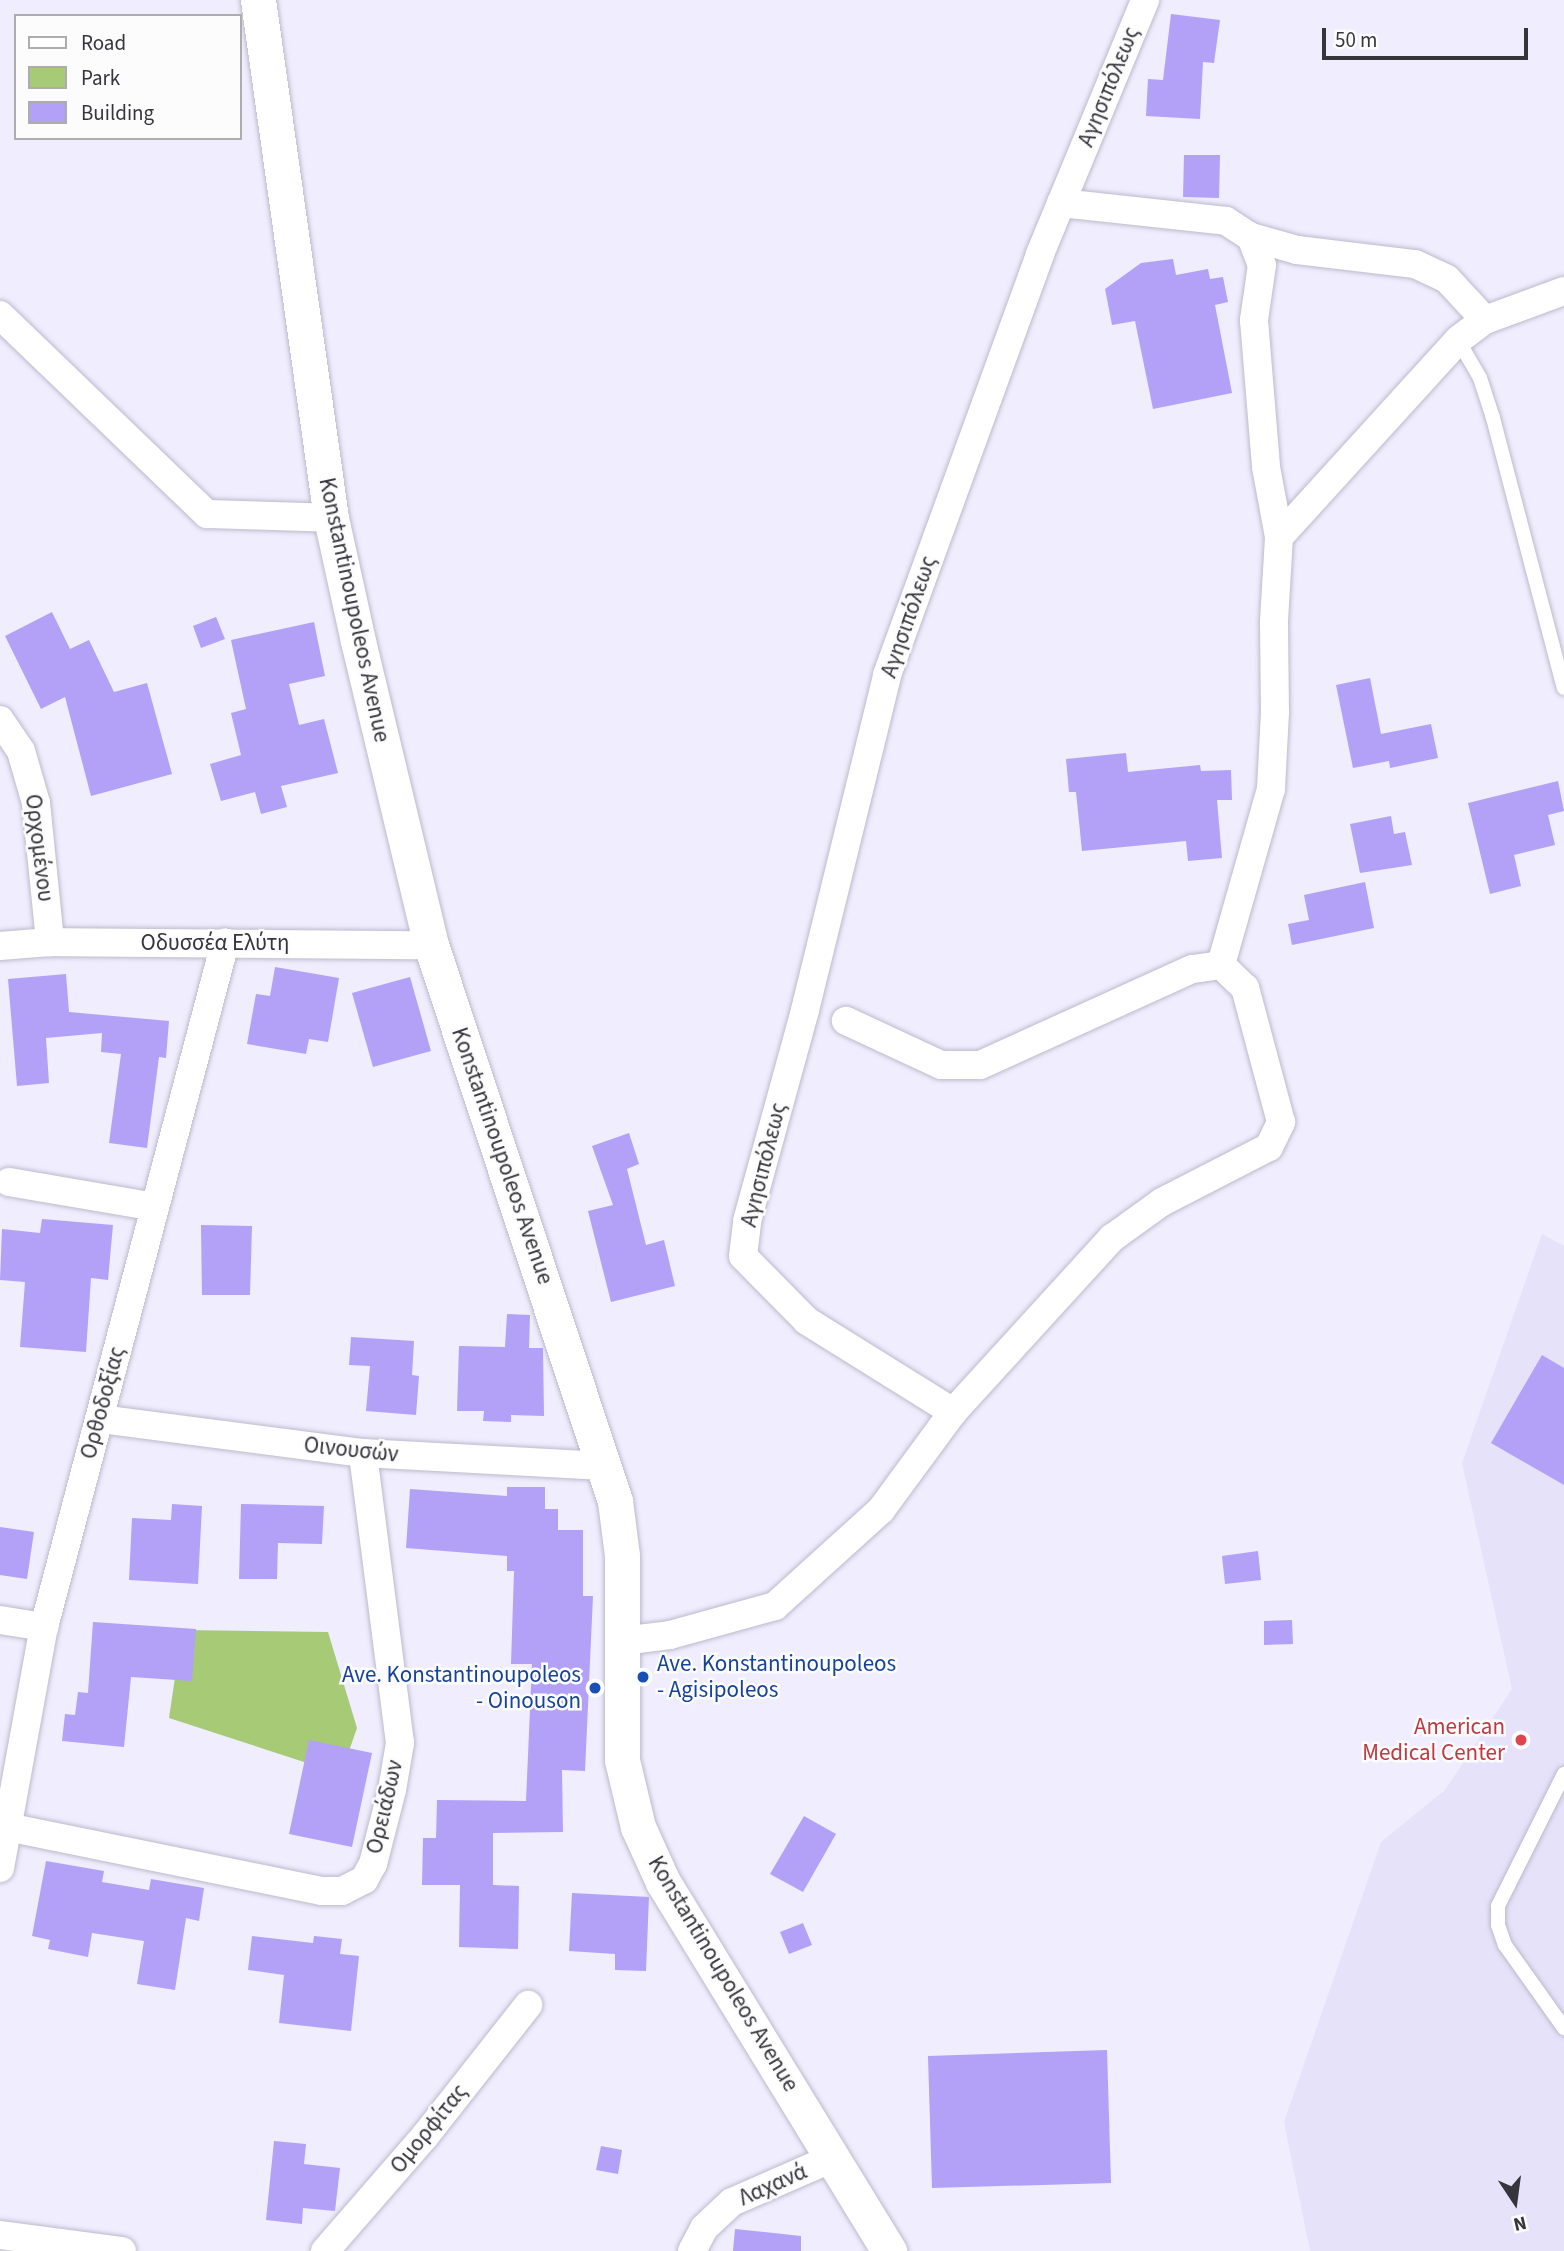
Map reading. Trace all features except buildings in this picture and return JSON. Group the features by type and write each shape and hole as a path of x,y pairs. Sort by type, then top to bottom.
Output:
{"street":[{"name":"Konstantinoupoleos Avenue","path":"258,0 331,517 431,945 615,1501 622,1556 622,1760 638,1827 663,1882 890,2251"},
{"name":"Αγησιπόλεως","path":"953,1412 807,1321 743,1256 747,1221 805,1010 887,675 1061,203 1145,0"},
{"path":"1061,203 1226,221 1251,237 1297,250 1415,264 1447,279 1485,320"},
{"path":"1221,965 1271,789 1279,537 1266,467 1254,320 1262,265 1251,237"},
{"path":"1279,537 1458,340 1485,320 1564,291"},
{"path":"0,315 207,514 331,517"},
{"name":"Ορχομένου","path":"0,720 20,751 36,803 50,942"},
{"name":"Οδυσσέα Ελύτη","path":"0,946 50,942 431,945"},
{"name":"Ορθοδοξίας","path":"0,1868 44,1627 225,943"},
{"path":"846,1021 941,1065 980,1065 1192,969 1221,965"},
{"path":"622,1641 670,1635 775,1606 881,1510 953,1412 1112,1238 1162,1202 1269,1147 1281,1122 1245,988 1221,965"},
{"path":"9,1182 155,1207"},
{"name":"Οινουσών","path":"100,1419 363,1453 604,1466"},
{"name":"Ορειάδων","path":"7,1827 322,1891 342,1891 364,1880 376,1851 392,1790 400,1743 363,1453"},
{"path":"0,1620 44,1627"},
{"name":"Ομορφίτας","path":"325,2251 425,2136 528,2005"},
{"name":"Λαχανά","path":"692,2251 704,2228 732,2202 835,2158"},
{"path":"0,2235 122,2251"}],"lane":[{"path":"1458,340 1480,378 1493,418 1564,688"},
{"path":"1564,1774 1498,1906 1499,1926 1505,1945 1564,2028"}],"shaded area":[{"name":"American Medical Center","path":"1542,1234 1564,1246 1564,2251 1310,2251 1284,2122 1381,1842 1445,1790 1512,1689 1462,1463"}],"green space":[{"path":"182,1630 328,1632 357,1728 341,1774 169,1718"}],"place":[{"name":"Ave. Konstantinoupoleos - Agisipoleos","path":"643,1677"},
{"name":"Ave. Konstantinoupoleos - Oinouson","path":"595,1688"},
{"name":"American Medical Center","path":"1521,1740"}]}
